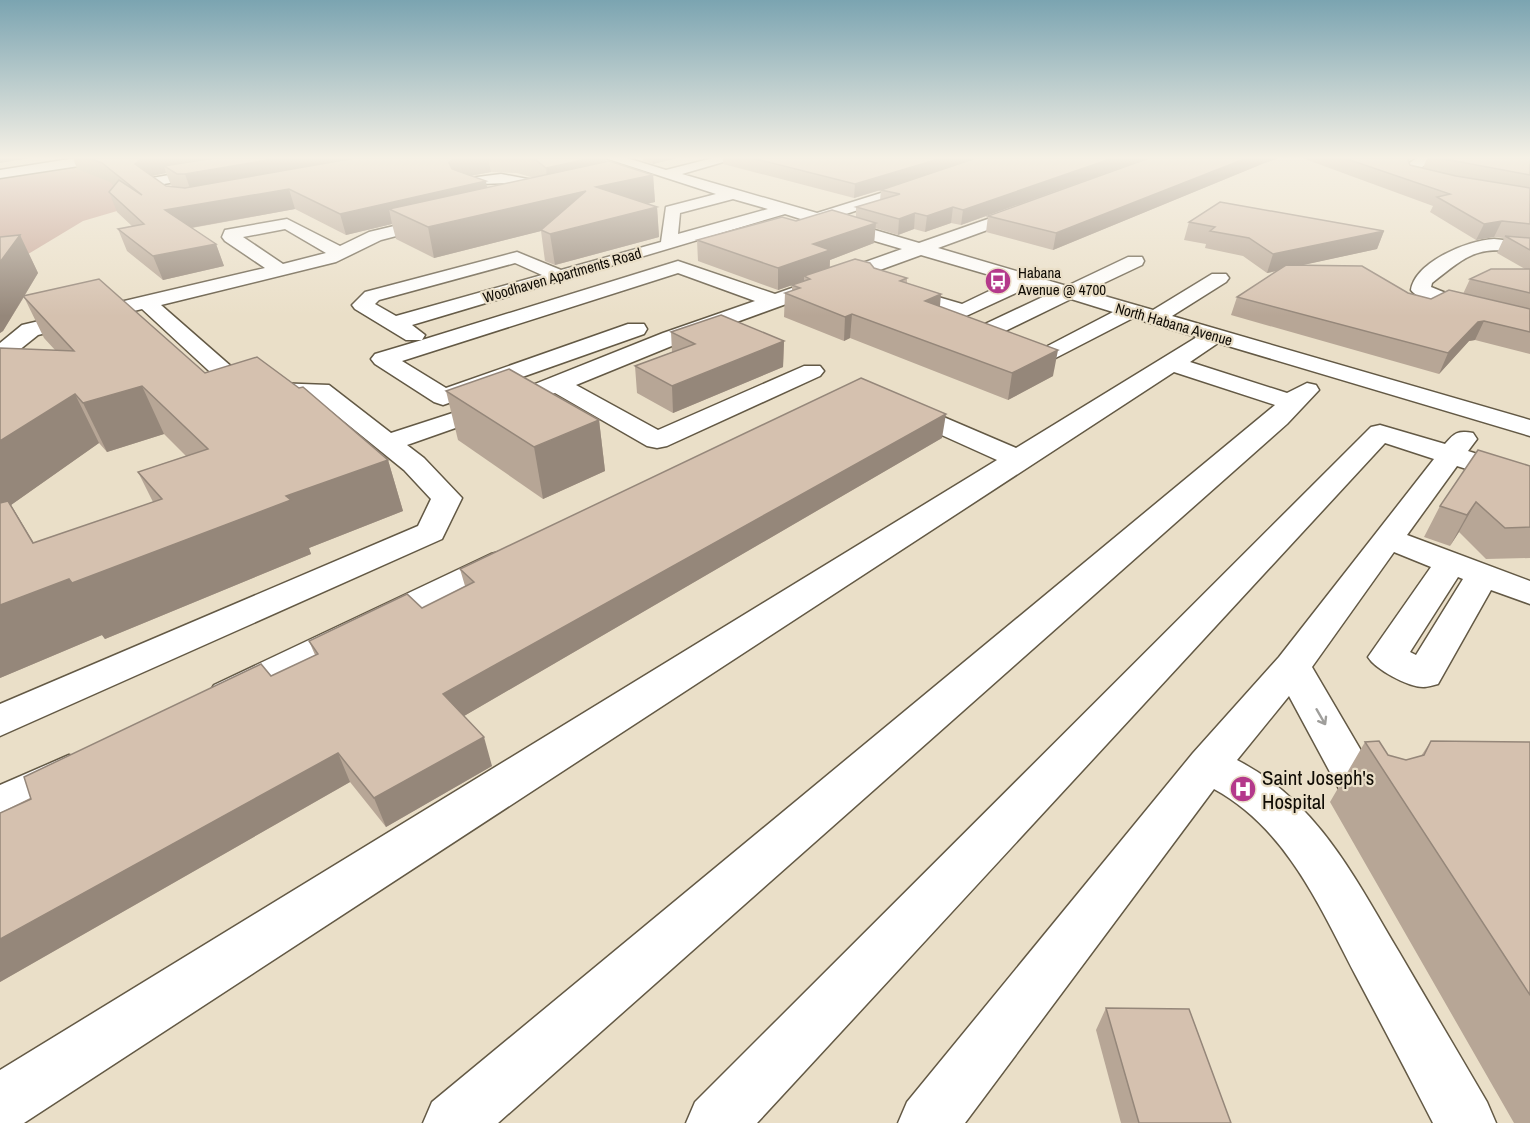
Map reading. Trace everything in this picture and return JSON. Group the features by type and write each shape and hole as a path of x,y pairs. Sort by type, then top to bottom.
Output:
{"street":[{"path":"670,242 672,210"},
{"name":"North Habana Avenue","path":"769,210 789,223 817,219 1530,428"},
{"path":"817,219 844,210"},
{"path":"387,443 556,384 671,338 1025,210"},
{"path":"0,354 30,330 280,270 340,253 375,236 450,218"},
{"name":"Woodhaven Apartments Road","path":"395,323 670,242 789,223"},
{"path":"280,270 231,237 231,234 287,224 340,253"},
{"path":"1530,248 1480,243 1466,247 1422,281 1420,290 1463,307 1530,322"},
{"path":"864,253 887,260"},
{"path":"428,345 395,323 362,306 372,296 517,257 560,276"},
{"path":"1131,311 1040,359 976,337 1135,261"},
{"path":"746,291 443,397 383,359 678,267 775,301"},
{"path":"1155,318 1219,278"},
{"path":"880,285 964,310 1026,280"},
{"path":"0,721 431,532 447,498 414,464 320,390 243,389 146,302"},
{"path":"0,1104 1214,336"},
{"path":"1170,363 1291,402"},
{"path":"453,1123 1269,426 1291,402 1333,370"},
{"path":"556,384 657,440 812,371"},
{"path":"879,399 1019,459"},
{"path":"928,1123 1208,765 1292,666 1386,538 1483,414"},
{"path":"716,1123 1380,433 1530,480"},
{"path":"1386,538 1530,593"},
{"path":"205,706 528,549"},
{"path":"1292,666 1368,800"},
{"path":"0,805 97,758"},
{"path":"1208,765 1249,787 1278,812 1323,867 1466,1123"}],"shaded area":[{"path":"0,210 119,210 83,221 0,271"}],"building":[{"path":"129,210 166,210 216,244 153,256 118,229 144,224"},
{"path":"333,210 356,210 340,214"},
{"path":"392,210 501,210 428,227"},
{"path":"564,210 643,210 550,234 541,230"},
{"path":"833,210 876,223 813,244 830,250 778,268 697,240 782,217 796,221"},
{"path":"868,210 943,210 927,216 915,213 899,219"},
{"path":"1004,210 1114,210 1056,233 988,216"},
{"path":"1207,210 1268,210 1384,231 1273,254 1249,238 1210,231 1215,227 1189,222"},
{"path":"1460,210 1530,210 1530,224 1502,221 1484,224"},
{"path":"20,235 0,262 0,237"},
{"path":"1505,236 1530,238 1530,250"},
{"path":"855,259 870,263 874,268 907,278 900,281 941,294 925,301 1058,350 1012,373 852,314 845,317 785,293 800,288 792,285 810,279 804,276"},
{"path":"1286,265 1362,266 1408,293 1431,299 1449,290 1530,309 1530,332 1484,321 1478,322 1448,353 1237,297"},
{"path":"1491,269 1530,269 1530,293 1470,279"},
{"path":"99,279 205,373 257,357 299,388 303,387 388,460 286,496 291,500 72,583 69,579 0,605 0,503 8,501 33,543 162,499 138,472 208,449 142,386 83,403 75,394 0,441 0,348 74,351 23,296"},
{"path":"721,315 784,341 672,386 635,366 695,344 671,332"},
{"path":"509,369 599,420 534,447 446,391"},
{"path":"861,378 946,414 443,694 484,737 374,798 338,753 0,939 0,813 31,799 24,777 261,664 271,676 318,654 309,641 407,594 422,608 474,582 460,569"},
{"path":"1478,450 1530,466 1530,527 1505,528 1476,502 1467,515 1440,506"},
{"path":"1379,741 1388,755 1406,760 1424,755 1431,741 1530,742 1530,995 1365,742"},
{"path":"1106,1008 1189,1009 1231,1123 1139,1123"}],"place":[{"name":"Habana Avenue @ 4700","path":"998,281"},
{"name":"Saint Joseph's Hospital","path":"1243,789"}]}
